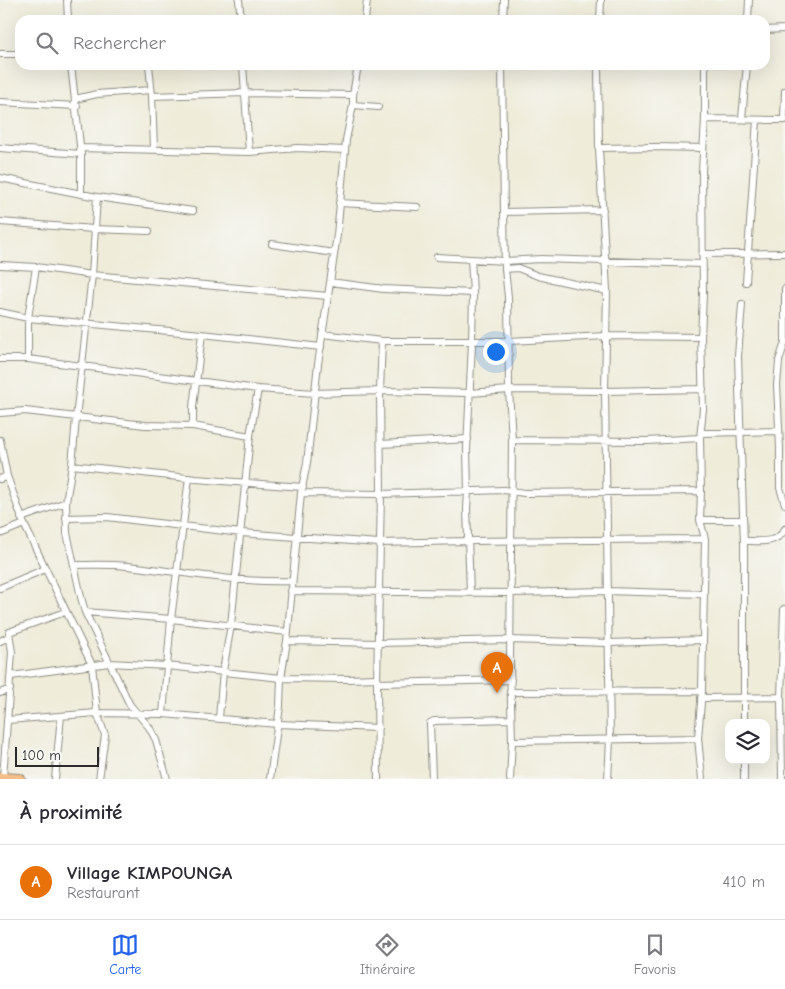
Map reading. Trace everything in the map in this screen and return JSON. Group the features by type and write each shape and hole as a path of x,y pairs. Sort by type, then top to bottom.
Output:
{"highway":[{"path":"2,778 20,779"}],"street":[{"path":"67,0 68,15"},
{"path":"239,0 240,15"},
{"path":"366,15 367,0"},
{"path":"503,15 504,0"},
{"path":"600,15 601,0"},
{"path":"748,15 750,0"},
{"path":"770,30 785,29"},
{"path":"0,54 15,54"},
{"path":"72,70 81,151 81,194"},
{"path":"150,70 154,148"},
{"path":"243,70 249,152"},
{"path":"270,779 278,724 281,678 287,641 302,490 334,253 345,150 357,70"},
{"path":"502,70 505,261 508,297 509,390 512,440 510,491 510,692 512,742 510,779"},
{"path":"598,70 599,148 607,291 605,391 608,491 606,591 609,643 610,740 608,779"},
{"path":"702,779 698,738 702,695 705,539 700,520 700,436 703,389 701,337 705,70"},
{"path":"742,118 747,70"},
{"path":"705,119 784,120 785,91"},
{"path":"0,102 76,103 96,94 245,93 353,95"},
{"path":"353,105 378,106"},
{"path":"746,282 757,120"},
{"path":"0,148 81,151 154,148 249,152 298,148 345,150"},
{"path":"599,148 703,148"},
{"path":"0,178 97,197 193,211"},
{"path":"97,197 92,275 72,465 66,502 67,534 86,612 130,704 156,740 167,779"},
{"path":"340,203 417,207"},
{"path":"504,212 603,210"},
{"path":"0,222 149,231"},
{"path":"272,244 334,253"},
{"path":"702,254 785,253"},
{"path":"437,257 505,261 541,259 702,264"},
{"path":"470,592 466,509 468,491 466,449 472,342 471,259"},
{"path":"0,265 328,296"},
{"path":"28,359 28,318 36,267"},
{"path":"506,269 518,268 538,276 607,291"},
{"path":"330,282 384,289 472,293"},
{"path":"785,289 785,342 779,361 777,385 782,468 780,488 785,501"},
{"path":"742,304 738,356 744,541 744,719"},
{"path":"0,312 28,318 321,347"},
{"path":"192,426 202,334"},
{"path":"322,334 382,342 472,342 606,336 701,337"},
{"path":"378,779 377,681 382,342"},
{"path":"0,359 28,359 258,389 315,393 703,389"},
{"path":"219,718 223,671 231,625 250,436 258,389"},
{"path":"0,413 25,411 145,425 192,426 250,436"},
{"path":"512,440 606,442 779,431"},
{"path":"381,444 468,439"},
{"path":"0,440 7,476 23,521 92,665 97,713 104,735 98,779"},
{"path":"72,465 245,482 302,490 381,494 468,491 524,493 701,490"},
{"path":"0,479 7,476"},
{"path":"163,714 171,619 189,478"},
{"path":"0,534 23,521 66,502"},
{"path":"66,518 107,517 241,533 379,543 705,539"},
{"path":"700,520 743,520"},
{"path":"744,541 774,540 779,538 785,529"},
{"path":"74,565 125,565 235,578 292,581"},
{"path":"0,588 45,569"},
{"path":"291,590 510,593 606,591 703,594"},
{"path":"782,779 781,697 784,609"},
{"path":"2,778 11,676 12,645 9,637 10,632 65,612"},
{"path":"86,612 288,632"},
{"path":"0,641 9,637"},
{"path":"287,641 379,643 510,640 609,643 702,640"},
{"path":"11,676 109,663 167,666 281,678 377,681 511,680"},
{"path":"0,693 10,688"},
{"path":"510,692 609,691 702,695 744,699 781,697"},
{"path":"8,720 97,713 163,714 278,724 378,728"},
{"path":"55,779 61,716"},
{"path":"432,779 430,723 434,721 511,719"},
{"path":"512,742 698,738"},
{"path":"744,764 744,779"}],"place":[{"name":"Village KIMPOUNGA","path":"497,693"}]}
